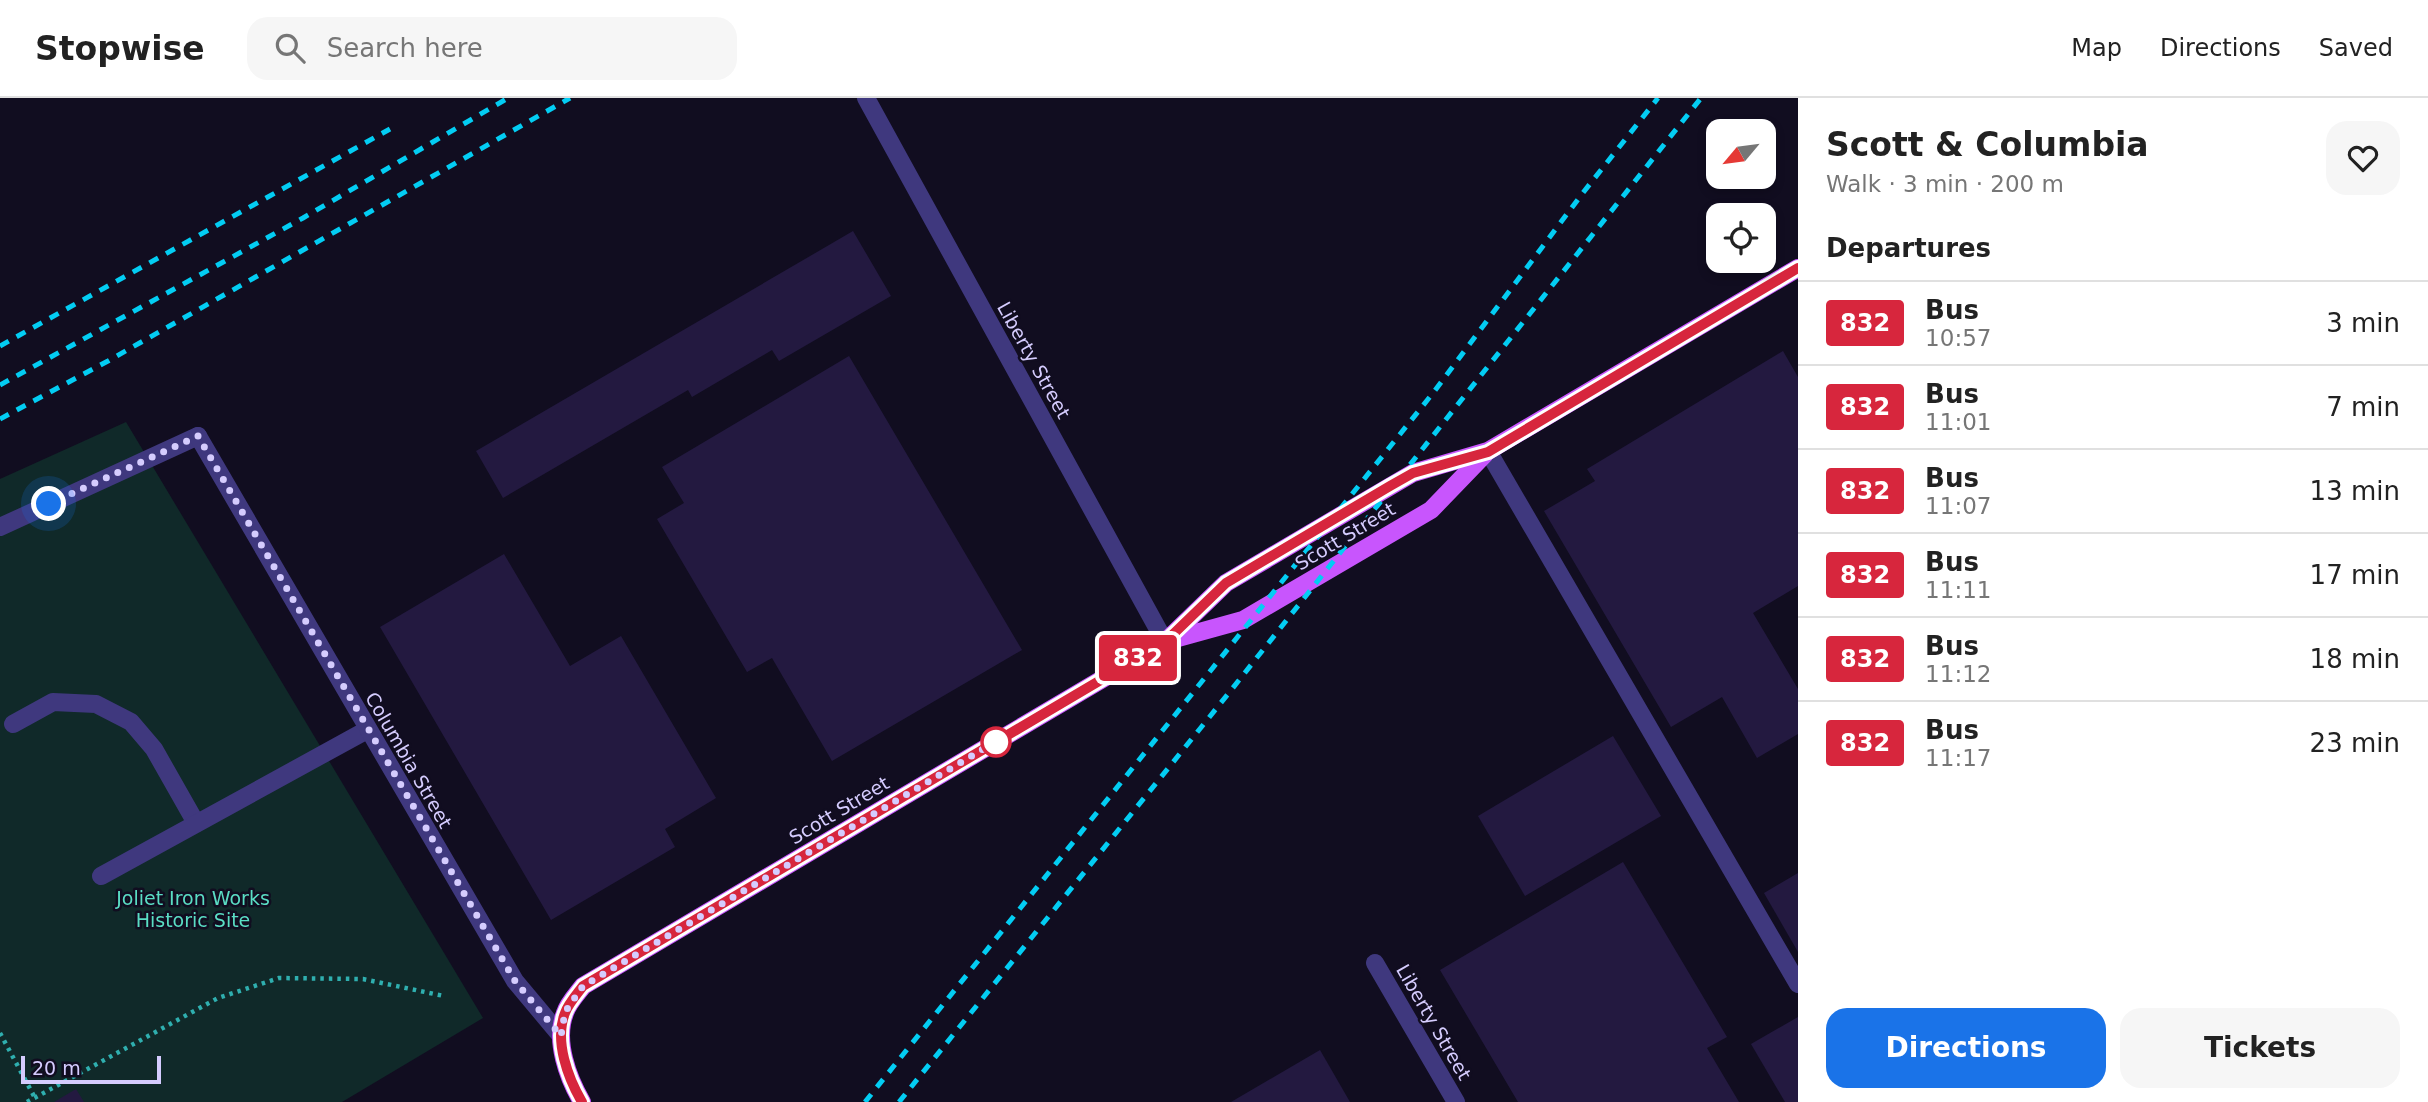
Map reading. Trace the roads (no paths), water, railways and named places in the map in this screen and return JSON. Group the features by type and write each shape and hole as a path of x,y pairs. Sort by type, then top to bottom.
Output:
{"main road":[{"name":"Scott Street","path":"1165,642 1243,620 1431,510 1488,452 1798,268"},
{"name":"Scott Street","path":"561,1036 565,1012 583,986 1165,642 1226,583 1413,473 1488,452"},
{"name":"Columbia Street","path":"561,1036 565,1060 582,1102"}],"street":[{"name":"Liberty Street","path":"866,98 1165,642"},
{"name":"Columbia Street","path":"0,527 198,436 515,981 561,1036"},
{"path":"1488,452 1798,984"},
{"path":"13,724 53,702 96,704 131,722 154,749 196,823"},
{"path":"101,876 368,730"},
{"name":"Liberty Street","path":"1375,963 1456,1102"}],"railway":[{"path":"0,385 303,218 508,98"},
{"path":"0,419 108,361 570,98"},
{"path":"865,1102 1433,393 1582,194 1658,98"},
{"path":"899,1102 1228,694 1701,98"},
{"path":"0,346 390,129"}],"park label":[{"name":"Joliet Iron Works Historic Site","path":"193,909"}]}
